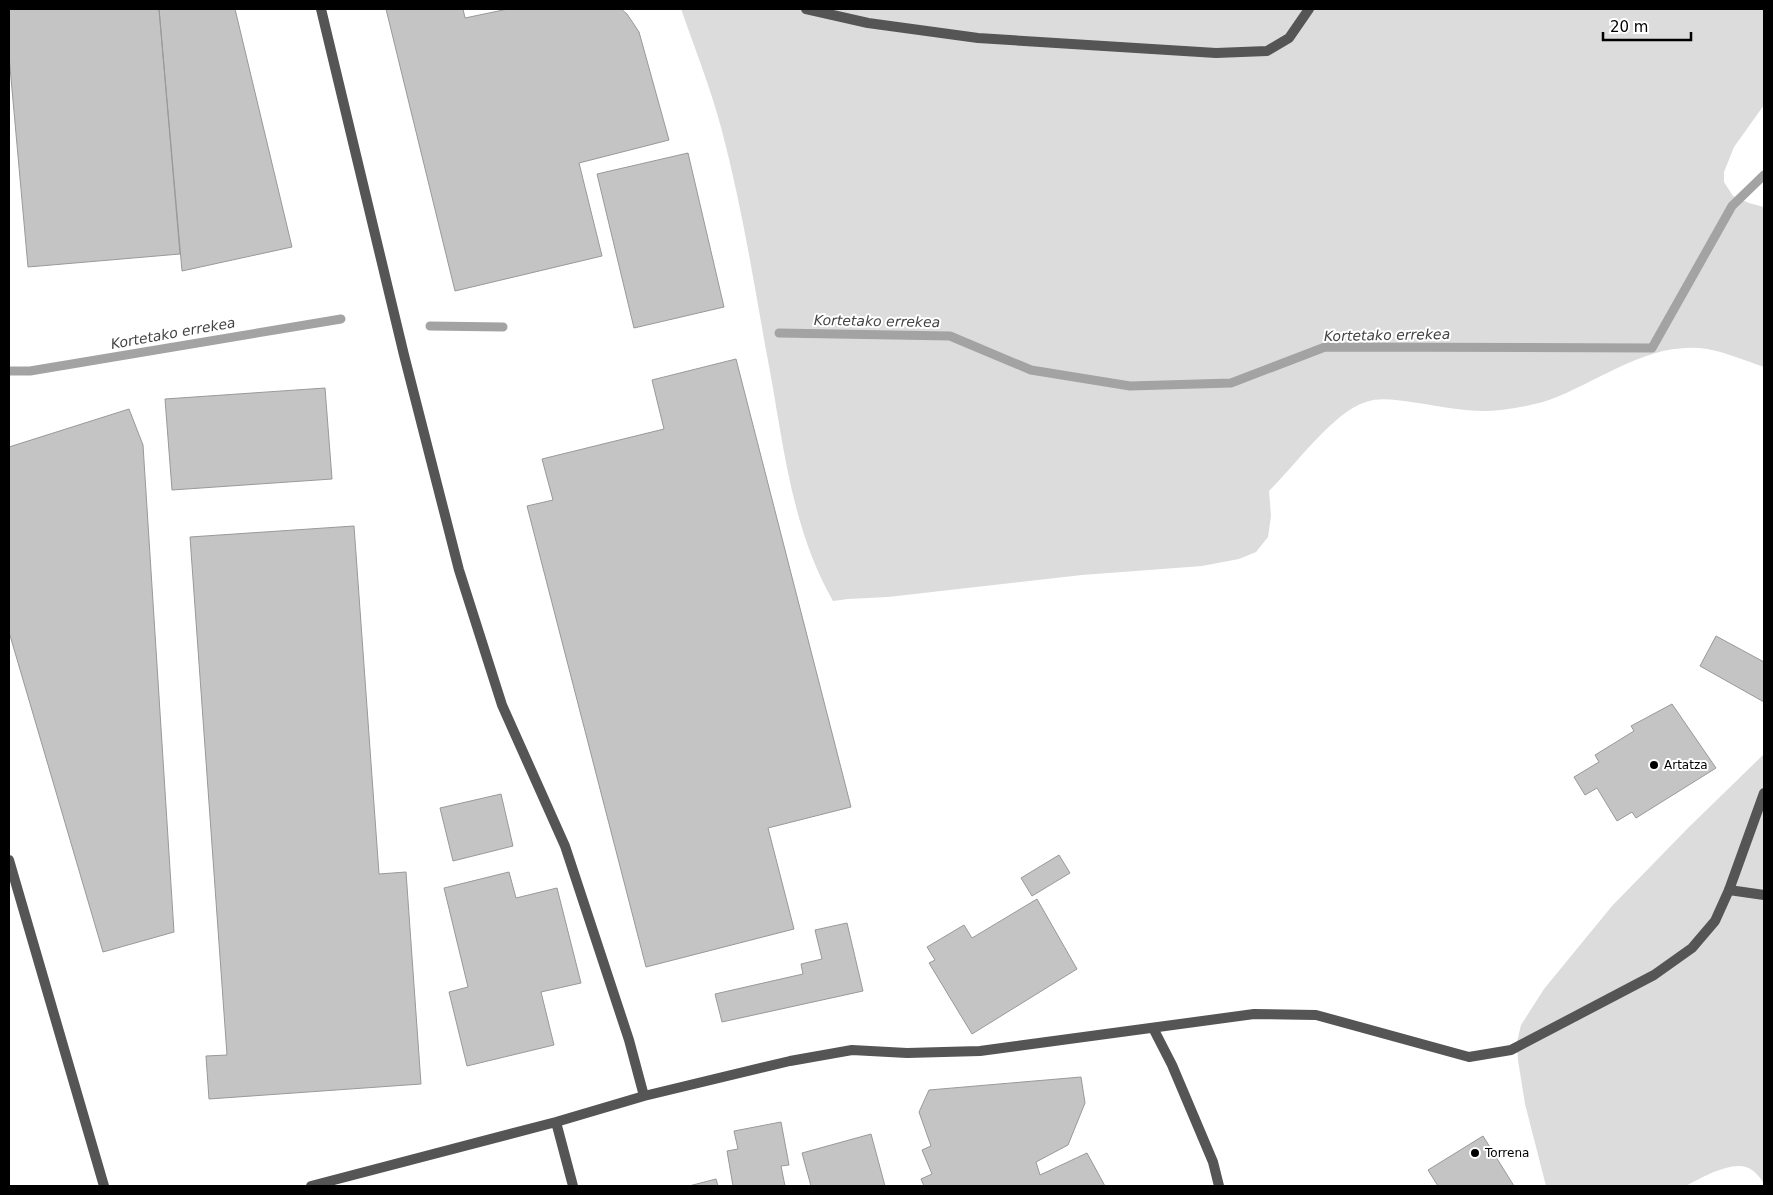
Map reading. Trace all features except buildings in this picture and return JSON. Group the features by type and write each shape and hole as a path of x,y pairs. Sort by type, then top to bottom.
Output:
{"street":[{"path":"321,9 390,297 459,570 502,705 565,846 629,1040 644,1096"},
{"path":"806,9 868,23 978,38 1216,53 1267,51 1289,38 1309,9"},
{"path":"311,1186 556,1122 644,1096 790,1060 852,1050 906,1053 980,1051 1254,1014 1316,1015 1470,1057 1511,1050 1654,975 1692,948 1715,921 1729,890 1764,793"},
{"path":"9,860 104,1186"},
{"path":"1729,890 1764,895"},
{"path":"1153,1028 1172,1064 1214,1162 1219,1186"},
{"path":"556,1122 573,1186"}],"shaded area":[{"path":"681,9 1764,9 1764,105 1734,147 1724,172 1724,182 1733,196 1764,207 1764,367 1715,351 1699,348 1679,348 1641,358 1549,400 1519,407 1479,411 1394,400 1371,400 1353,408 1328,428 1269,491 1271,516 1268,537 1256,552 1239,559 1202,566 1082,575 888,597 833,601 818,572 806,541 789,479 746,240 729,158 713,100"},
{"path":"1764,754 1764,1183 1752,1170 1739,1166 1715,1172 1686,1186 1546,1186 1525,1104 1518,1060 1517,1042 1521,1025 1544,989 1612,906"}],"waterway":[{"name":"Kortetako errekea","path":"779,333 950,336 1031,370 1130,386 1231,383 1325,347 1652,348 1732,206 1764,175"},
{"name":"Kortetako errekea","path":"9,371 30,371 341,319"},
{"name":"Kortetako errekea","path":"430,326 503,327"}],"place":[{"name":"Artatza","path":"1654,765"},
{"name":"Torrena","path":"1475,1153"}]}
